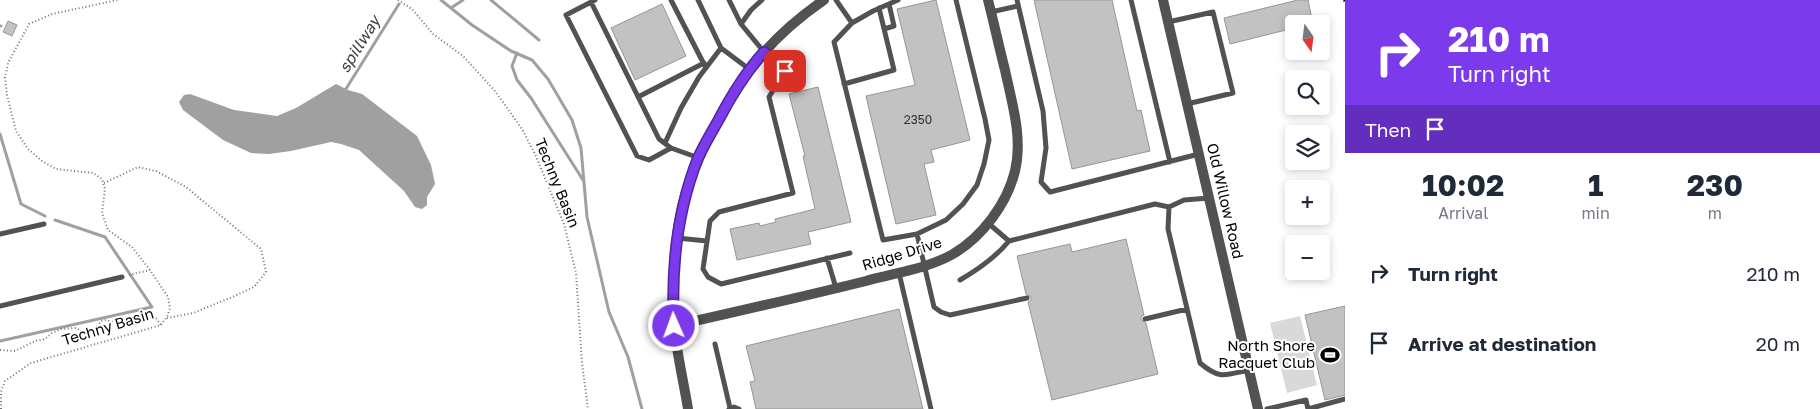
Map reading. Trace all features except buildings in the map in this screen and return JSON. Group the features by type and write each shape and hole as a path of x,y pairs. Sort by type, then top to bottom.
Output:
{"street":[{"path":"688,409 674,326 674,290 680,215 698,158 728,101 749,69 794,22 824,0"},
{"name":"Ridge Drive","path":"674,326 924,266 954,254 975,238 988,223 1006,196 1015,171 1018,142 1014,114 988,0"},
{"name":"Old Willow Road","path":"1163,0 1258,409"}],"lane":[{"path":"671,0 705,66"},
{"path":"698,0 721,48 749,69"},
{"path":"729,0 741,24 764,52 785,71"},
{"path":"741,24 751,10 762,0"},
{"path":"836,0 852,23"},
{"path":"898,0 852,23 834,42 883,240 917,234 946,220 963,204 977,186 984,164 988,140 985,119 956,0"},
{"path":"1131,0 1170,162"},
{"path":"670,148 649,160 637,156 566,15 593,1 660,139 670,148 698,158"},
{"path":"991,12 1017,3 1043,110 1046,148 1041,182 1050,192 1199,154"},
{"path":"884,29 894,26 888,4"},
{"path":"844,84 894,70 880,8"},
{"path":"1168,22 1213,12 1233,93 1187,104"},
{"path":"665,143 681,108 705,66 721,48"},
{"path":"801,57 785,71 769,97 793,193 719,212 710,221 703,269 708,277 721,284 850,252"},
{"path":"638,97 705,66"},
{"path":"960,280 981,269 1000,253 1009,241 1155,204 1169,207 1184,200 1209,198"},
{"path":"1169,207 1168,229 1200,363 1212,373 1225,375 1249,369"},
{"path":"988,223 1009,241"},
{"path":"0,234 44,224"},
{"path":"917,234 934,306 941,312 950,314 1027,298"},
{"path":"677,238 707,241"},
{"path":"827,258 836,288"},
{"path":"899,272 931,409"},
{"path":"0,306 122,277"},
{"path":"1145,319 1187,309"},
{"path":"715,344 730,408 739,409"},
{"path":"1267,409 1306,400 1308,409 1345,399"}],"path":[{"path":"118,0 52,14 30,24 12,54 5,78 16,131 28,149 56,169 93,173 102,179 103,183 138,167 156,171 186,187 261,249 266,272 254,287 193,313 167,318"},
{"name":"Techny Basin","path":"398,0 412,9 433,34 463,56 496,91 522,129 535,154 564,224 576,274 582,363 588,409"},
{"name":"Techny Basin","path":"1,409 0,392 5,381 32,363 161,325 167,318 170,308 168,297 150,270 132,247 108,230 102,213 105,189 103,183"},
{"path":"122,277 150,270"},
{"path":"0,350 15,351 35,341 45,339 60,329 76,328 83,332 98,326 101,321 106,320 126,322 155,317 161,325"}],"shaded area":[{"path":"336,84 362,94 417,136 431,165 435,184 427,197 427,205 422,209 415,207 404,191 359,150 331,142 291,151 269,154 251,153 223,140 183,110 179,102 184,95 190,94 234,110 277,116 296,108"},
{"path":"1300,316 1317,385 1287,393 1270,323"}],"waterway":[{"path":"441,0 472,25 511,51 532,60 548,79 572,120 581,148 587,217 609,312 628,357 642,409"},
{"path":"451,8 463,0"},
{"path":"491,0 539,40"},
{"name":"spillway","path":"344,92 399,4"},
{"path":"517,53 512,66 517,80 531,98 583,180"},
{"path":"0,134 21,204 45,216"},
{"path":"0,341 152,307 105,237 55,220"}],"place":[{"name":"North Shore Racquet Club","path":"1330,355"}],"route":[{"path":"674,326 675,256 680,215 698,158 728,101 749,69 764,52 785,71"}]}
